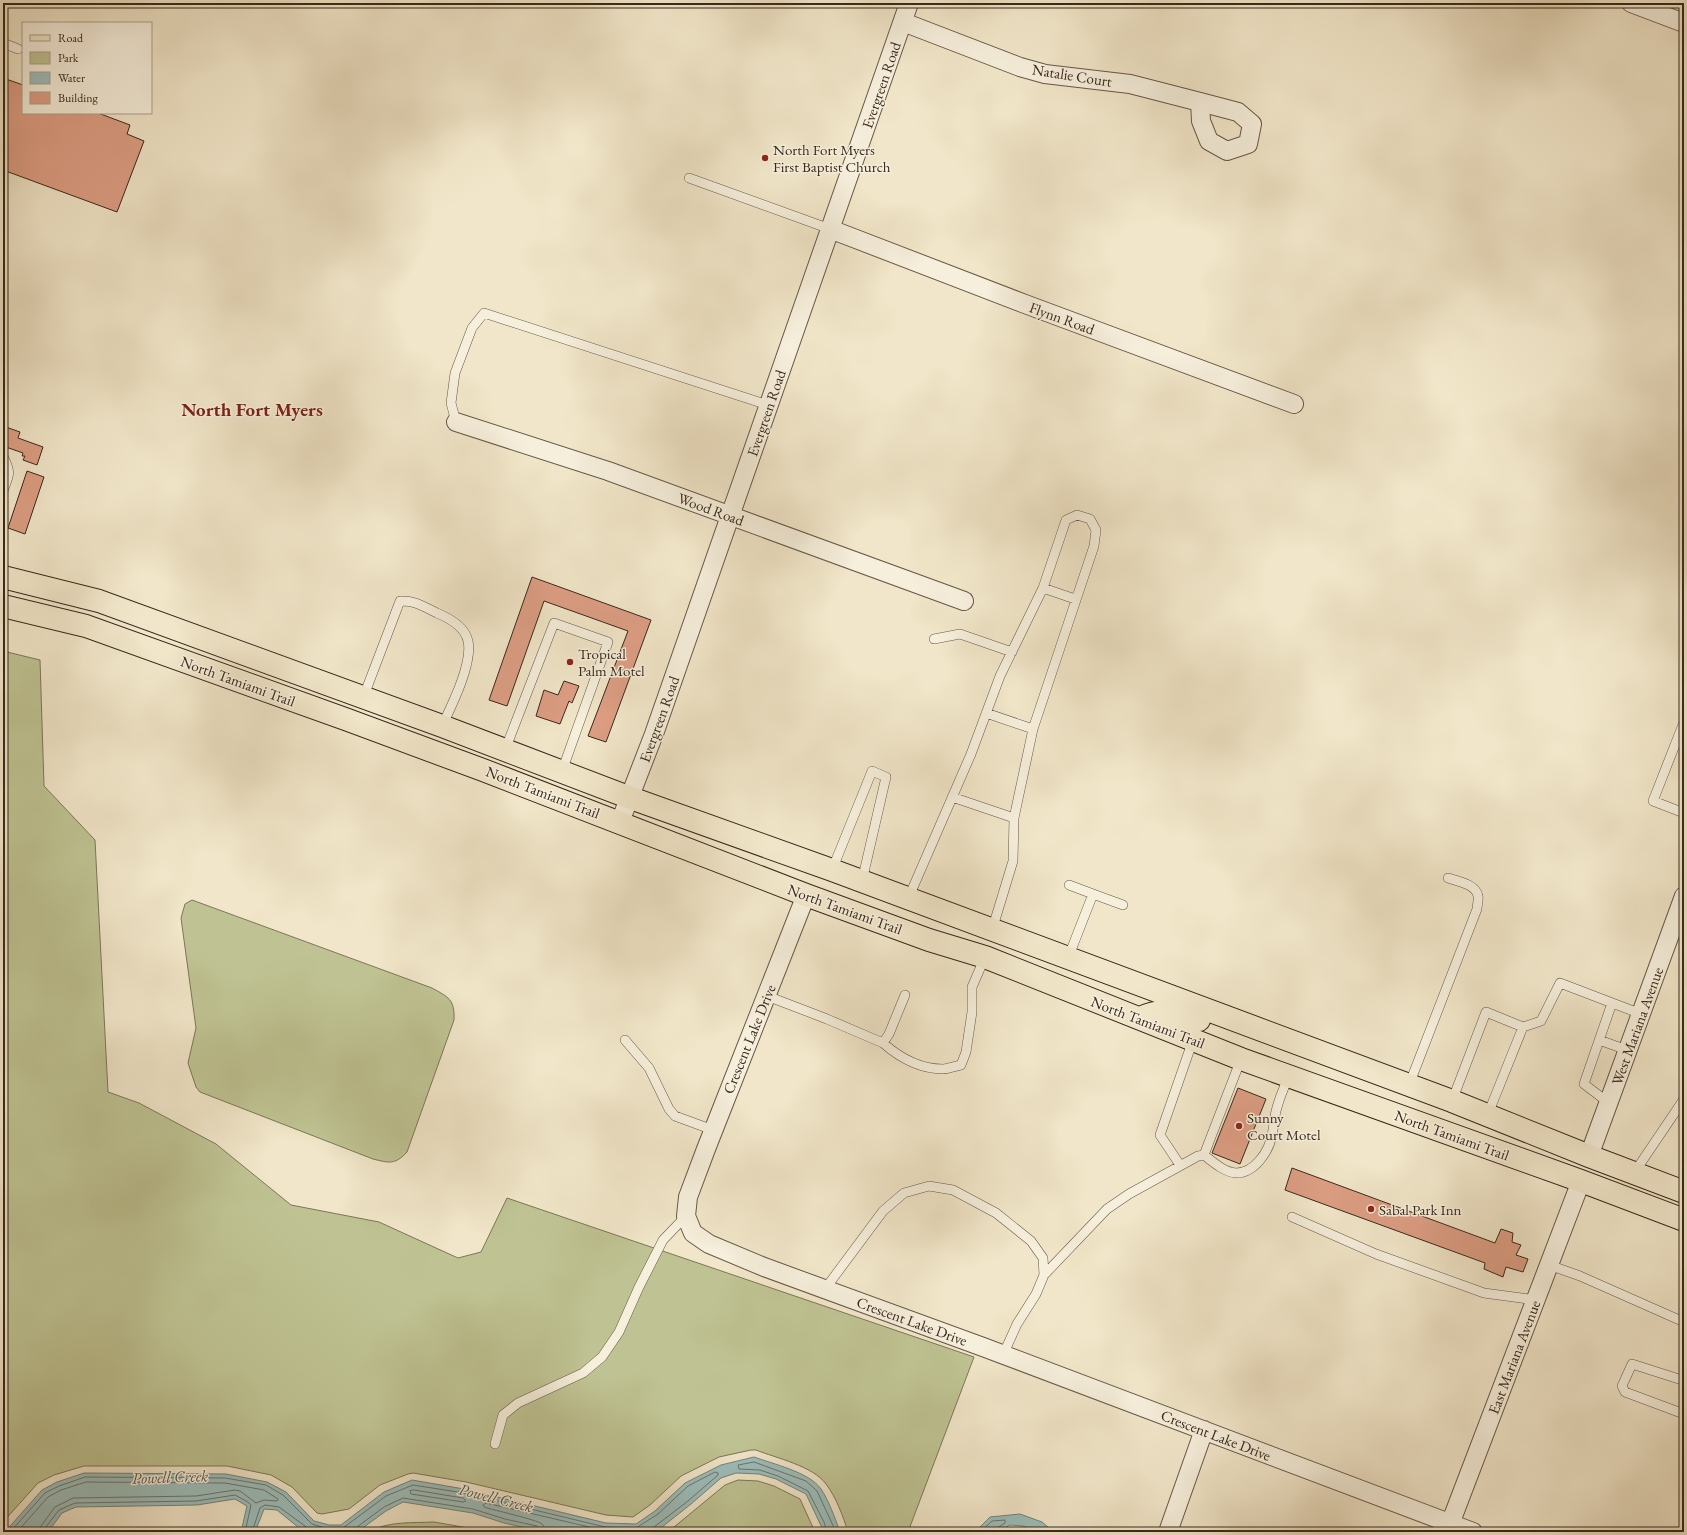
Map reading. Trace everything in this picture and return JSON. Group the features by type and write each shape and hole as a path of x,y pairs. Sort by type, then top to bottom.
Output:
{"main road":[{"name":"North Tamiami Trail","path":"3,577 99,601 442,726 628,797 862,881 1488,1114 1589,1156 1684,1192"},
{"name":"North Tamiami Trail","path":"3,606 86,626 476,767 806,895 929,940 984,957 1242,1059 1581,1181 1684,1220"},
{"path":"86,626 115,626 146,635 158,632 166,626"},
{"path":"169,656 182,648 196,646 245,654"},
{"path":"1056,986 1074,984 1115,993 1128,991 1139,984"},
{"path":"1140,1018 1150,1013 1165,1011 1202,1021 1218,1021 1227,1017"},
{"path":"1504,1154 1521,1152 1562,1160 1589,1156"},
{"path":"1581,1181 1607,1180 1627,1182 1665,1193 1684,1192"}],"street":[{"name":"Evergreen Road","path":"620,822 628,797 654,734 909,3"},
{"path":"1631,3 1684,23"},
{"name":"Natalie Court","path":"902,22 1020,67 1045,74 1130,84 1200,102"},
{"name":"Flynn Road","path":"830,229 1018,302 1294,404"},
{"name":"Wood Road","path":"456,422 608,471 964,601"},
{"name":"Crescent Lake Drive","path":"806,895 688,1197 686,1216 693,1233 709,1244 764,1267 1204,1430 1449,1528 1473,1532"},
{"name":"West Mariana Avenue","path":"1589,1156 1609,1104 1627,1050 1681,915 1684,896"},
{"name":"East Mariana Avenue","path":"1449,1528 1581,1181"},
{"path":"1168,1532 1204,1430"}],"lane":[{"path":"3,43 18,49"},
{"path":"689,178 830,229"},
{"path":"456,422 450,403 455,373 472,328 484,312 768,405"},
{"path":"3,456 9,469 8,480 3,491"},
{"path":"908,899 952,797 1000,676 1043,588 1066,520 1078,515 1090,519 1096,530 1094,546 1075,599 1033,729 1014,818 1013,861 992,930"},
{"path":"1043,588 1075,599"},
{"path":"363,698 400,601 411,601 449,618 460,628 468,640 468,654 461,681 442,726"},
{"path":"504,750 554,623 608,642 562,771"},
{"path":"934,639 960,634 1012,652"},
{"path":"986,713 1033,729"},
{"path":"1684,722 1653,801 1684,813"},
{"path":"832,870 872,771 886,777 862,881"},
{"path":"952,797 1014,818"},
{"path":"1409,1085 1477,909 1478,896 1476,891 1472,887 1448,878"},
{"path":"1069,885 1123,905"},
{"path":"1068,958 1093,894"},
{"path":"767,996 827,1019 883,1043 896,1054 914,1064 943,1070 961,1065 967,1046 972,1012 972,987 984,957"},
{"path":"1452,1101 1486,1012 1523,1027 1541,1021 1560,983 1641,1014"},
{"path":"883,1043 889,1034 905,995"},
{"path":"1609,1104 1584,1084 1612,1003"},
{"path":"1488,1114 1523,1027"},
{"path":"1180,1165 1160,1135 1194,1039"},
{"path":"624,1040 649,1068 669,1109 675,1116 713,1130"},
{"path":"1599,1040 1627,1050"},
{"path":"1003,1355 1017,1324 1036,1294 1044,1275 1107,1209 1129,1194 1180,1165 1204,1155 1242,1059"},
{"path":"1204,1155 1218,1166 1236,1173 1246,1171 1253,1167 1270,1144 1276,1112 1289,1076"},
{"path":"1634,1173 1684,1099"},
{"path":"825,1289 883,1211 904,1193 929,1186 953,1190 996,1213 1031,1241 1043,1258 1044,1275"},
{"path":"495,1444 503,1415 518,1403 583,1373 602,1357 619,1332 639,1287 663,1240 686,1216"},
{"path":"1292,1217 1376,1254 1484,1293 1536,1300"},
{"path":"1549,1265 1580,1276 1684,1322"},
{"path":"1684,1374 1682,1380 1632,1364 1622,1386 1625,1392 1684,1414"}],"green space":[{"path":"3,651 40,660 44,786 95,840 108,1092 139,1103 216,1144 291,1205 379,1222 458,1258 481,1252 507,1198 974,1357 908,1532 848,1532 830,1489 820,1478 803,1467 756,1450 719,1457 681,1476 650,1505 633,1517 606,1515 466,1482 413,1473 380,1485 349,1509 322,1514 317,1513 292,1487 271,1475 227,1466 84,1466 54,1475 38,1483 3,1522"},
{"path":"192,900 432,988 452,1003 454,1020 407,1152 403,1156 392,1162 373,1159 200,1092 196,1087 188,1063 196,1028 181,918 185,904"},
{"path":"738,1480 758,1481 774,1486 800,1499 815,1532 668,1532 725,1485"},
{"path":"434,1522 474,1529 482,1532 370,1532 376,1528 392,1524"}],"water":[{"name":"Powell Creek","path":"754,1457 800,1473 815,1483 827,1499 840,1532 824,1532 806,1494 776,1479 759,1474 736,1473 721,1478 691,1504 662,1527 653,1532 544,1532 504,1523 473,1513 403,1502 386,1511 357,1532 304,1532 277,1510 264,1509 255,1532 241,1532 247,1506 235,1499 197,1505 76,1507 62,1513 48,1532 5,1532 42,1490 57,1482 84,1473 226,1474 267,1482 286,1492 314,1521 329,1525 341,1525 384,1492 412,1480 464,1489 606,1523 636,1524 655,1511 685,1483 721,1465"},
{"path":"1020,1514 1042,1522 1054,1532 1036,1532 1023,1526 1010,1525 997,1532 975,1532 990,1517"}],"building":[{"path":"3,78 22,85 22,114 101,114 130,125 127,134 144,141 117,212 3,170"},
{"path":"3,426 20,432 18,438 43,447 37,465 23,460 25,456 22,456 23,453 3,446"},
{"path":"27,471 44,477 25,534 8,528"},
{"path":"532,577 651,620 606,742 588,736 628,631 544,601 507,706 489,700"},
{"path":"564,681 579,686 572,703 569,701 560,724 536,716 544,690 558,695"},
{"name":"Sunny Court Motel","path":"1238,1088 1266,1099 1240,1164 1212,1153"},
{"name":"Sabal Park Inn","path":"1292,1168 1495,1243 1501,1229 1513,1233 1512,1242 1521,1245 1516,1255 1528,1259 1523,1272 1506,1267 1503,1277 1484,1269 1485,1263 1285,1190"}],"place":[{"name":"North Fort Myers First Baptist Church","path":"765,158"},
{"name":"Tropical Palm Motel","path":"570,662"},
{"name":"Sunny Court Motel","path":"1239,1126"},
{"name":"Sabal Park Inn","path":"1371,1209"}],"district":[{"name":"North Fort Myers","path":"252,409"}]}
